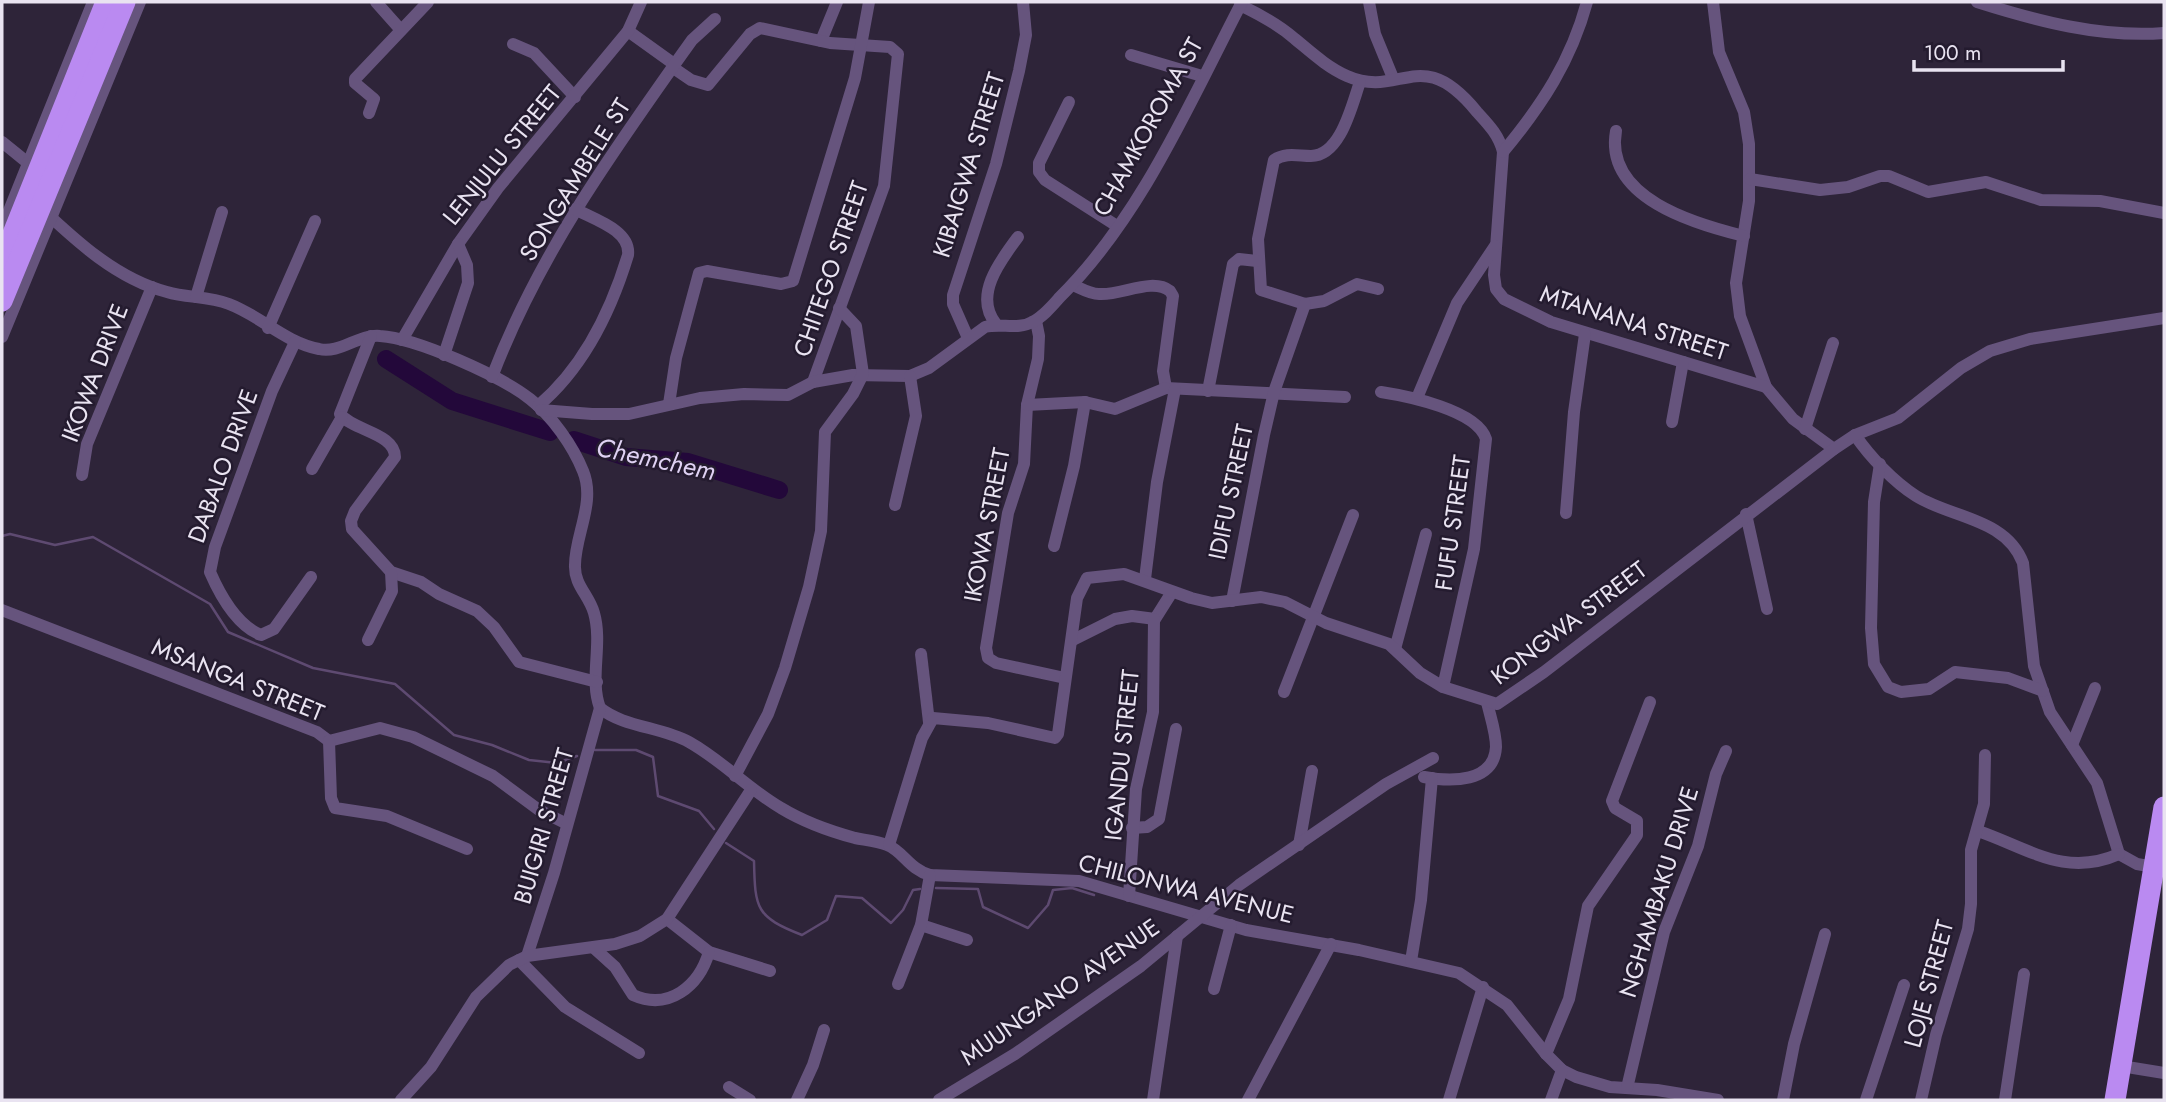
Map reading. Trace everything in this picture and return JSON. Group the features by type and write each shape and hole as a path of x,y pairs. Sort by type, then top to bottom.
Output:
{"highway":[{"path":"2,302 7,262 106,2"},
{"path":"7,262 46,212 125,2"},
{"path":"2115,1100 2157,878 2164,807"}],"street":[{"path":"2,228 93,2"},
{"path":"2,337 46,212 140,2"},
{"path":"376,2 400,29"},
{"path":"369,113 374,99 355,83 355,79 428,2"},
{"name":"LENJULU STREET","path":"402,340 458,244 498,188 628,31 640,2"},
{"path":"821,41 837,2"},
{"path":"668,404 676,358 699,273 781,284 793,281 836,143 862,47 869,2"},
{"name":"KIBAIGWA STREET","path":"968,338 953,304 953,295 996,164 1019,71 1026,35 1023,2"},
{"path":"1369,2 1375,34 1392,78"},
{"path":"1503,152 1562,72 1579,33 1587,2"},
{"path":"1713,2 1720,56 1746,121 1750,179 1736,283 1737,301 1766,387 1805,429 1834,449"},
{"path":"1977,2 2087,30 2132,35 2164,33"},
{"path":"1241,3 1277,25 1330,67 1360,82 1427,76 1452,84 1498,137 1503,152"},
{"name":"CHAMKOROMA ST","path":"1036,321 1073,285 1151,174 1241,3"},
{"name":"SONGAMBELE ST","path":"492,377 519,312 575,209 697,33 715,19"},
{"name":"CHITEGO STREET","path":"673,66 691,80 708,85 751,34 760,28 821,41 893,48 900,61 884,186 813,382"},
{"path":"628,31 673,66"},
{"path":"513,44 540,59 575,97"},
{"path":"1131,55 1202,76"},
{"path":"1360,82 1338,136 1328,150 1321,155 1293,154 1274,160 1258,239 1257,261 1261,290 1305,304 1324,301 1357,284 1378,289"},
{"path":"1069,102 1039,163 1039,172 1045,180 1117,226"},
{"path":"1616,131 1617,158 1645,197 1700,224 1744,236"},
{"path":"2,142 28,163"},
{"name":"MTANANA STREET","path":"1503,152 1502,203 1495,246 1495,283 1501,297 1513,306 1585,334 1766,387"},
{"path":"1750,179 1820,190 1848,187 1880,176 1889,176 1928,192 1986,182 2041,200 2100,201 2164,213"},
{"path":"540,408 583,357 628,255 629,246 622,235 575,209"},
{"path":"46,212 99,257 152,287 229,304 295,342 330,350 371,336 402,340 492,377 523,394 540,408 578,460 587,482 575,574 594,613 598,632 597,682 600,708 609,714 673,733 710,755 751,790 813,825 889,845 911,867 930,876 921,925 898,984"},
{"path":"196,297 222,212"},
{"path":"268,328 314,221"},
{"path":"996,324 987,309 989,289 1003,258 1018,237"},
{"path":"444,355 468,283 468,271 458,244"},
{"path":"1417,398 1457,303 1495,246"},
{"path":"1208,391 1233,264 1239,259 1257,261"},
{"path":"1073,285 1103,295 1157,285 1170,291 1173,296 1163,371 1171,388 1145,579"},
{"name":"IKOWA DRIVE","path":"82,475 87,444 152,287"},
{"name":"IDIFU STREET","path":"1232,601 1243,531 1274,392 1305,304"},
{"path":"735,776 768,714 809,587 821,531 825,432 853,394 863,374 856,326 839,308"},
{"name":"KONGWA STREET","path":"929,722 939,717 1055,738 1058,734 1073,639 1077,598 1084,580 1098,575 1124,574 1205,601 1273,599 1314,617 1374,637 1395,649 1420,673 1443,687 1487,702 1501,702 1544,672 1746,514 1798,479 1834,449 1855,435 1898,418 1961,368 1990,351 2030,340 2164,318"},
{"path":"540,408 605,415 646,411 668,404 744,394 788,395 813,382 863,374 910,376 929,368 968,338 996,324 1027,325 1036,321"},
{"name":"IKOWA STREET","path":"1036,321 1039,336 1038,359 1027,405 1022,477 1008,513 995,579 986,648 988,658 996,663 1066,678"},
{"path":"1566,513 1574,412 1585,334"},
{"path":"312,469 342,417 342,404 371,336"},
{"name":"DABALO DRIVE","path":"295,342 272,391 215,547 209,572 231,610 243,623 261,635 268,635 274,629 311,577"},
{"path":"1805,429 1833,343"},
{"path":"1672,422 1683,362"},
{"path":"895,505 916,416 910,376"},
{"path":"1027,405 1085,402 1109,410 1120,409 1171,388 1345,397"},
{"name":"FUFU STREET","path":"1381,391 1417,398 1478,426 1486,439 1474,549 1443,687"},
{"path":"1054,546 1074,466 1085,402"},
{"path":"342,417 386,440 395,449 392,464 355,511 350,525 391,572 421,582 439,594 477,611 494,627 511,654 522,664 597,682"},
{"path":"1855,435 1880,464 1916,496 1983,524 2001,534 2018,551 2023,563 2034,666 2050,712 2097,783 2119,855 2157,878"},
{"path":"1880,464 1872,525 1871,628 1874,664 1888,687 1901,692 1928,689 1955,672 2008,678 2043,691"},
{"path":"1746,514 1767,609"},
{"path":"1284,692 1353,515"},
{"path":"1395,649 1426,534"},
{"path":"368,640 392,591 391,572"},
{"path":"1073,639 1115,619 1132,616 1154,619 1172,592"},
{"name":"MSANGA STREET","path":"2,610 230,697 317,732 329,741 380,728 414,737 493,776 539,810 566,824"},
{"name":"IGANDU STREET","path":"1129,896 1136,789 1153,712 1154,619"},
{"path":"889,845 929,722 921,654"},
{"path":"2072,745 2095,688"},
{"path":"1406,774 1432,778 1471,777 1485,772 1490,766 1495,741 1487,702"},
{"path":"1546,1054 1569,999 1588,906 1637,835 1637,821 1615,808 1612,802 1650,702"},
{"name":"BUIGIRI STREET","path":"523,958 600,708"},
{"path":"1132,828 1147,827 1159,819 1176,729"},
{"path":"329,741 331,798 335,808 387,816 467,849"},
{"name":"NGHAMBAKU DRIVE","path":"1627,1088 1664,932 1698,846 1716,774 1726,751"},
{"name":"LOJE STREET","path":"1921,1100 1936,1035 1968,929 1972,904 1971,850 1984,804 1985,755"},
{"name":"MUUNGANO AVENUE","path":"941,1099 1015,1054 1096,999 1203,916 1239,884 1386,784 1433,758"},
{"path":"1299,845 1312,771"},
{"path":"1411,961 1421,900 1432,778"},
{"path":"402,1100 437,1059 475,997 493,978 523,958 594,948 640,936 667,919 751,790"},
{"path":"1978,831 2033,855 2076,864 2102,862 2119,855"},
{"name":"CHILONWA AVENUE","path":"930,876 1079,881 1231,925 1459,973 1483,986 1507,1005 1562,1070 1595,1083 1718,1100"},
{"path":"667,919 709,951 770,971"},
{"path":"921,925 967,940"},
{"path":"1214,989 1231,925"},
{"path":"1783,1100 1794,1044 1825,934"},
{"path":"1153,1100 1177,936"},
{"path":"1248,1100 1331,944"},
{"path":"594,948 615,967 632,994 657,1001 671,998 694,982 702,972 709,951"},
{"path":"523,958 565,1007 639,1053"},
{"path":"2005,1100 2024,974"},
{"path":"1867,1100 1904,985"},
{"path":"1449,1100 1483,986"},
{"path":"796,1100 813,1065 824,1030"},
{"path":"2121,1066 2164,1073"},
{"path":"1551,1100 1562,1070"},
{"path":"729,1087 750,1100"}],"waterway":[{"path":"386,359 452,401 550,432"},
{"name":"Chemchem","path":"574,440 626,457 688,462 779,490"},
{"path":"2,536 10,534 55,545 93,537 210,604 228,632 313,668 395,684 454,735 492,745 529,760 557,763 577,756"},
{"path":"595,750 636,750 653,757 658,796 699,811 714,829"},
{"path":"726,843 754,861 755,890 761,909 775,923 802,935 827,920 836,896 862,898 891,923 903,910 913,890 920,889"},
{"path":"936,888 978,889 983,907 1028,928 1048,905 1053,890 1072,888 1094,895"}]}
